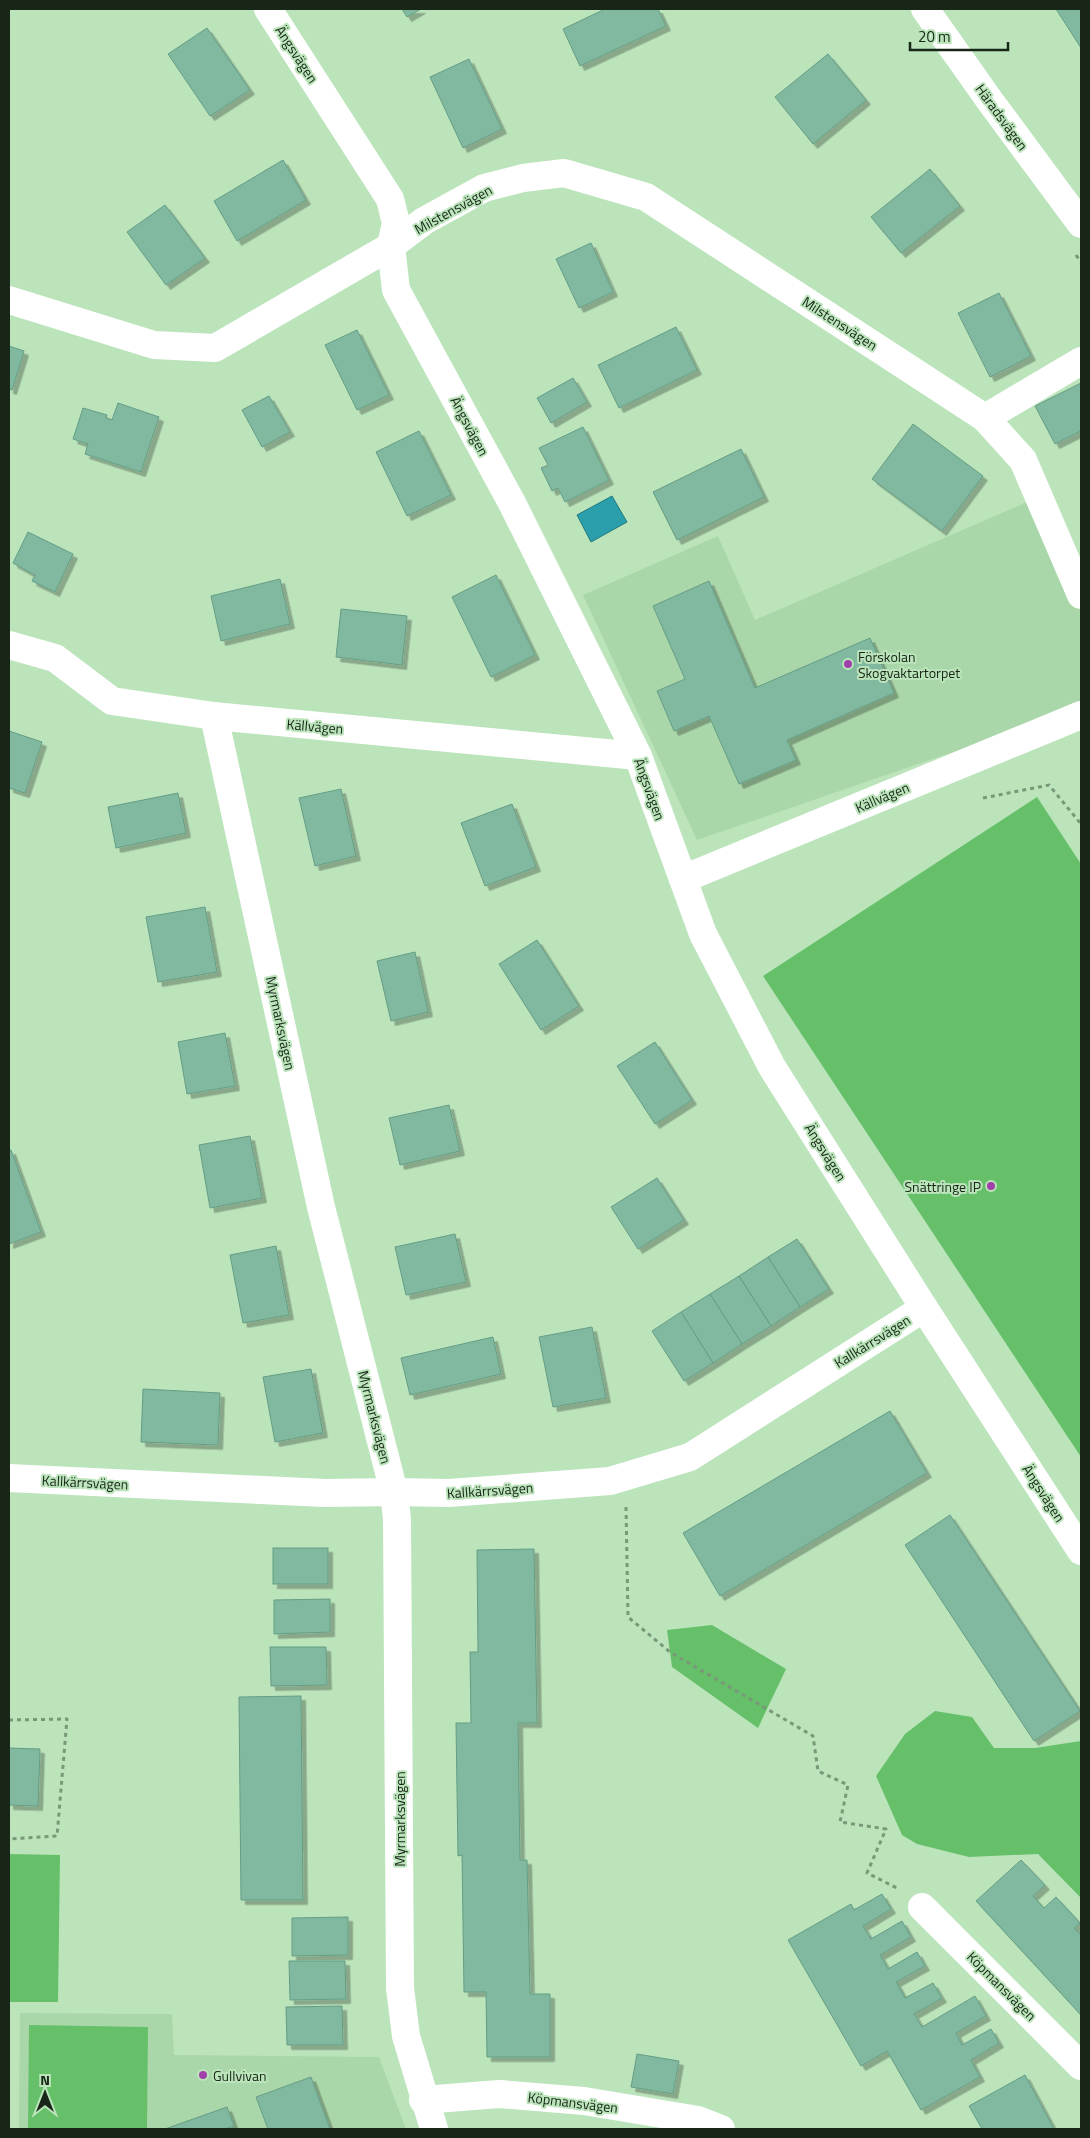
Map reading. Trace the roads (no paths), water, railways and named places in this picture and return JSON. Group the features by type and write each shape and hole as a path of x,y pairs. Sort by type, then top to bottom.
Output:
{"street":[{"name":"Ängsvägen","path":"268,9 390,199 396,223 391,246 396,290 512,503 638,756 702,934 772,1067 924,1308 1081,1551"},
{"name":"Häradsvägen","path":"925,9 1081,224"},
{"name":"Milstensvägen","path":"9,300 154,346 216,348 391,246 424,222 484,188 523,178 564,173 646,198 985,418 1023,460 1081,595"},
{"path":"985,418 1081,361"},
{"name":"Källvägen","path":"9,645 55,658 112,701 214,716 638,756"},
{"name":"Källvägen","path":"683,879 1081,715"},
{"name":"Myrmarksvägen","path":"214,716 321,1207 394,1492 397,1529 400,1988 406,2036 423,2100 434,2129"},
{"name":"Kallkärrsvägen","path":"9,1478 325,1493 449,1493 610,1481 690,1457 924,1308"},
{"name":"Köpmansvägen","path":"922,1907 1081,2066"},
{"name":"Köpmansvägen","path":"423,2100 499,2094 584,2101 698,2120 721,2129"}],"water":[{"path":"612,496 627,522 591,542 577,515"}],"place":[{"name":"Förskolan Skogvaktartorpet","path":"848,664"},
{"name":"Snättringe IP","path":"991,1186"},
{"name":"Gullvivan","path":"203,2075"}]}
